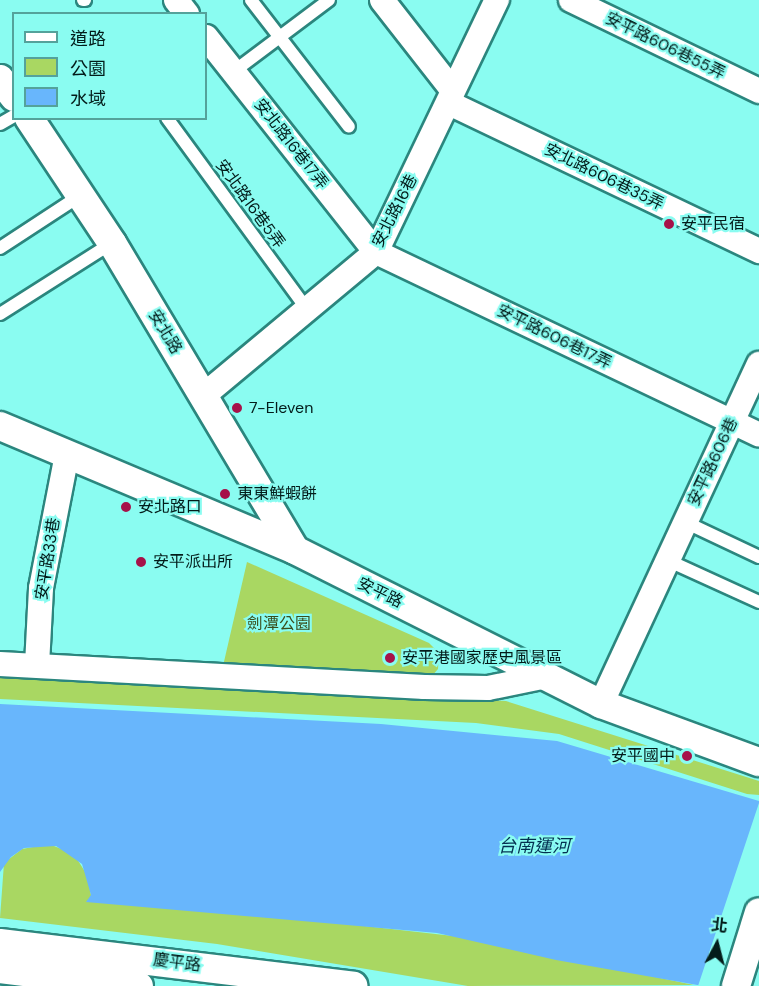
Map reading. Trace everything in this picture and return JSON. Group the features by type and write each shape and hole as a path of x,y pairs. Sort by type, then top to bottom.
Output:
{"street":[{"path":"176,0 185,12"},
{"path":"382,0 451,97"},
{"name":"安北路16巷","path":"202,396 376,252 497,0"},
{"name":"安平路606巷55弄","path":"571,0 759,91"},
{"name":"安北路16巷17弄","path":"207,38 376,252"},
{"path":"0,79 12,94"},
{"name":"安北路606巷35弄","path":"451,97 759,251"},
{"name":"安北路","path":"29,120 112,243 295,550"},
{"name":"安平路606巷17弄","path":"376,252 759,435"},
{"name":"安平路606巷","path":"601,704 759,364"},
{"name":"安平路","path":"0,426 295,550 601,704 759,762"},
{"name":"安平路33巷","path":"37,665 41,588 67,454"},
{"path":"0,664 424,687 488,688 547,676"},
{"path":"736,986 759,912"},
{"name":"慶平路","path":"0,943 40,946 353,986"},
{"path":"16,975 40,946"},
{"path":"40,946 53,981"},
{"name":"慶平路","path":"16,975 53,981 139,986"}],"lane":[{"path":"251,0 349,127"},
{"path":"233,72 329,0"},
{"name":"安北路16巷5弄","path":"168,120 307,309"},
{"path":"0,248 81,195"},
{"path":"0,314 112,243"},
{"path":"685,522 759,557"},
{"path":"667,560 759,602"}],"green space":[{"name":"劍潭公園","path":"247,562 429,643 439,653 438,669 431,677 223,666"},
{"path":"0,674 506,701 759,781 759,795 747,794 559,734 476,723 0,699"},
{"path":"49,844 74,854 87,875 91,895 462,937 694,985 468,986 217,944 0,918 4,863 22,849"}],"water":[{"name":"台南運河","path":"0,704 381,724 557,741 759,801 759,986 703,986 556,960 437,933 86,902 91,895 82,864 56,846 24,848 11,857 0,872"}],"pier":[{"path":"759,803 759,986 698,986"}],"place":[{"name":"安平民宿","path":"669,224"},
{"name":"7-Eleven","path":"237,408"},
{"name":"東東鮮蝦餅","path":"225,494"},
{"name":"安北路口","path":"126,507"},
{"name":"安平派出所","path":"141,562"},
{"name":"安平港國家歷史風景區","path":"390,658"},
{"name":"安平國中","path":"687,756"}]}
